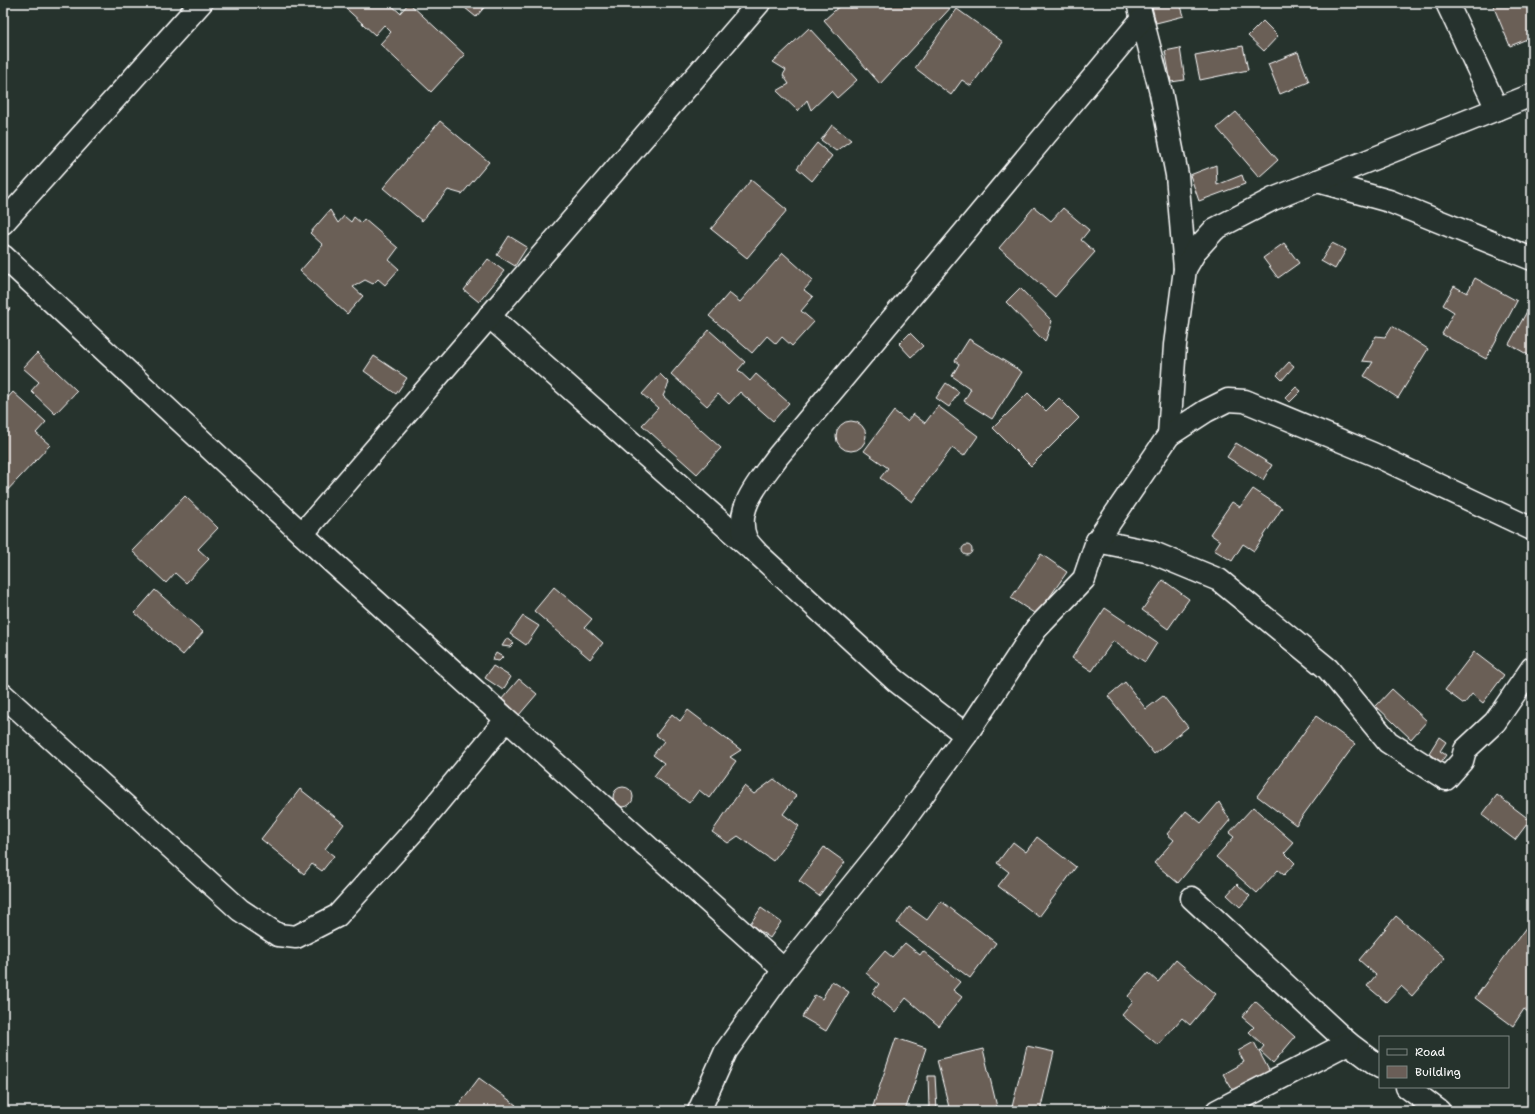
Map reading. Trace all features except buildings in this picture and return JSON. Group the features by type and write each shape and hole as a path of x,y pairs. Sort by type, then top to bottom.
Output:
{"street":[{"path":"3,223 201,3"},
{"path":"302,534 759,3"},
{"path":"1447,3 1497,109"},
{"path":"758,554 747,541 744,533 742,514 752,492 778,456 1140,11"},
{"path":"1140,11 1161,92 1177,175 1185,269 1175,345 1169,435"},
{"path":"1185,269 1196,250 1215,229 1273,199 1532,95"},
{"path":"1317,181 1389,201 1532,259"},
{"path":"3,256 302,534 784,970"},
{"path":"490,316 758,554 895,680 966,735"},
{"path":"700,1111 726,1051 784,970 898,829 966,735 1036,629 1084,579 1097,541 1169,435 1206,411 1228,400 1245,401 1373,454 1532,528"},
{"path":"1097,541 1151,552 1219,580 1328,669 1388,742 1446,779 1462,761 1465,750 1495,722 1532,668"},
{"path":"3,695 240,910 278,934 296,937 337,916 420,824 506,720"},
{"path":"1192,898 1348,1043 1379,1066"},
{"path":"1217,1111 1348,1043"},
{"path":"1408,1088 1439,1111"}]}
